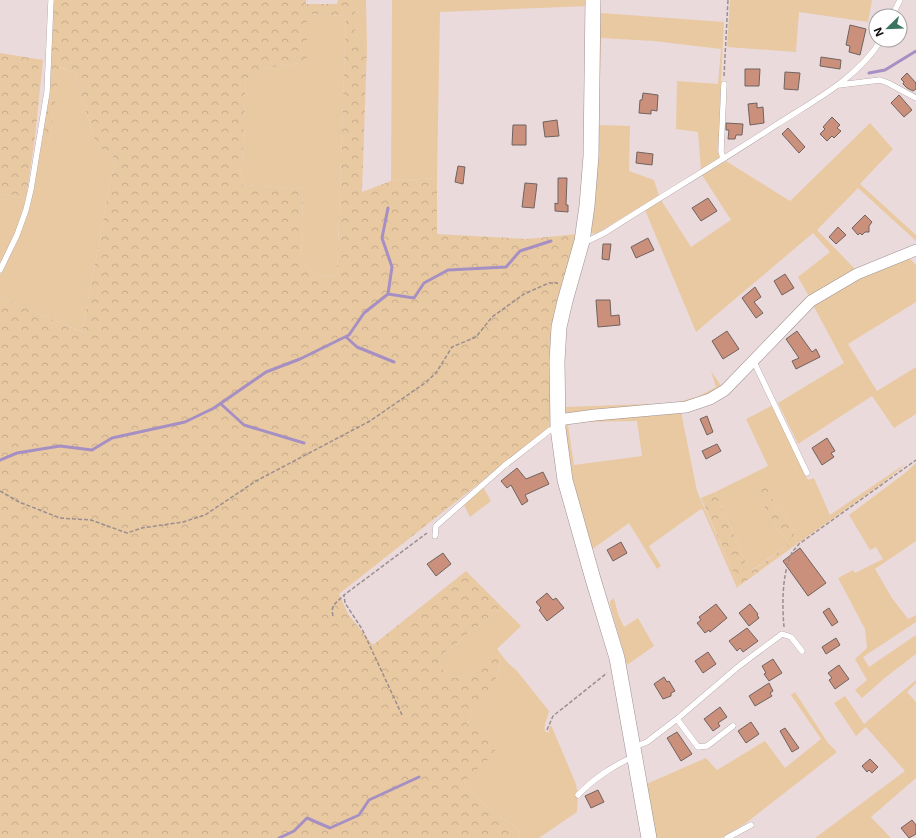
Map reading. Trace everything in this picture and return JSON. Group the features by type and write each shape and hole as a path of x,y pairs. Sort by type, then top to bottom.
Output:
{"street":[{"path":"593,0 591,156 587,206 582,241 559,327 556,361 558,424 565,480 618,665 649,838"},
{"path":"558,424 595,415 686,407 710,399 725,390 754,362 811,301 857,274 916,250"}],"lane":[{"path":"0,270 17,235 26,210 31,189 47,92 51,0"},
{"path":"582,241 590,240 606,232 839,85 866,60 875,48"},
{"path":"839,85 880,80 916,98"},
{"path":"723,159 721,151 724,84"},
{"path":"754,362 807,473"},
{"path":"435,536 436,526 519,453 558,424"},
{"path":"578,795 592,782 624,761 634,751 677,719 739,666 782,634 791,637 802,651"},
{"path":"677,719 698,747 707,746 733,726"},
{"path":"727,838 750,825"}],"path":[{"path":"724,84 728,0"},
{"path":"0,491 19,502 60,518 91,520 127,533 142,528 183,522 205,515 256,480 370,421 425,384 436,373 452,347 476,337 492,317 524,294 549,282 570,284"},
{"path":"784,635 782,609 784,588 788,564 792,553 798,544 916,460"},
{"path":"333,616 333,606 344,595 436,526"},
{"path":"344,595 345,603 362,629 402,715"},
{"path":"547,730 553,716 618,665"}],"green space":[{"path":"53,0 306,0 306,4 337,4 338,0 355,0 355,34 367,47 362,192 391,181 437,178 437,234 527,239 578,234 553,425 339,594 348,614 373,645 466,571 502,607 443,654 440,658 439,666 453,678 466,675 469,679 497,649 501,663 494,684 481,705 470,717 467,724 488,737 496,752 464,782 486,806 519,830 520,838 0,838 0,297 82,332 115,158 96,145 74,72 60,67 49,147 41,145","holes":["307,14 346,16 337,276 318,277 301,260 303,189 241,185 246,80 265,68 307,62"]},
{"path":"355,0 366,0 367,47 355,34"},
{"path":"392,0 588,0 588,6 440,12 437,178 391,181"},
{"path":"597,0 601,0 601,13 724,22 719,158 701,170 698,132 676,129 677,81 718,84 721,49 654,41 601,38 599,125 630,126 629,171 654,180 659,196 594,234 590,232"},
{"path":"730,0 872,0 871,8 868,8 868,22 799,12 796,52 727,47"},
{"path":"307,14 346,16 337,276 318,277 301,260 303,189 241,185 246,80 265,68 307,62"},
{"path":"0,53 43,60 35,137 26,199 0,194"},
{"path":"59,67 74,72 96,145 115,158 82,332 0,297 0,275 18,239 41,145 49,147"},
{"path":"870,123 893,149 860,184 916,235 916,241 858,188 817,230 854,268 856,272 810,298 798,277 830,252 813,233 696,332 645,210 661,200 691,247 731,220 702,175 726,161 790,201"},
{"path":"0,194 26,199 16,232 0,264"},
{"path":"908,257 916,265 916,302 848,344 877,391 916,367 916,414 894,428 872,396 798,444 778,403 844,363 813,305 835,290"},
{"path":"711,371 722,387 713,393 687,403 563,414 566,407 675,403 699,396 716,387"},
{"path":"773,405 808,480 814,478 830,515 905,464 880,485 797,544 793,528 785,513 775,505 770,493 755,491 778,530 790,543 751,571 715,492 768,466 746,419"},
{"path":"681,412 697,491 739,586 737,588 703,510 701,509 649,546 661,566 657,569 629,523 591,550 586,535 575,489 565,426 568,425 574,465 642,456 637,421 579,422 643,414 655,416"},
{"path":"916,463 916,541 875,569 892,598 908,619 916,615 916,622 863,657 869,667 916,635 916,654 862,698 855,690 867,680 855,659 867,648 865,629 838,578 853,570 855,573 883,559 876,547 870,550 849,515"},
{"path":"760,481 770,493 775,505 785,513 793,528 797,544 739,586 701,498 715,492 747,565 752,571 790,543 778,530 755,491"},
{"path":"483,487 491,501 470,517 464,505"},
{"path":"614,598 618,614 624,627 638,618 654,646 627,665 610,605 610,601"},
{"path":"502,607 521,626 497,649 549,711 545,724 545,731 548,733 551,725 576,784 578,795 577,812 539,838 520,838 519,830 486,806 464,782 488,737 467,725 470,717 481,705 498,673 501,663 497,650 469,679 466,675 453,678 439,666 440,658 443,654"},
{"path":"916,680 916,683 907,692 916,702 916,778 871,817 891,838 815,838 905,771 866,727 856,736 834,703 845,696 864,724"},
{"path":"795,692 828,743 837,752 746,823 722,838 653,838 644,785 706,758 717,770 765,741 785,768 821,739 791,695"}],"building":[{"path":"850,25 866,29 860,55 849,52 850,46 846,45"},
{"path":"821,57 841,60 840,69 820,66"},
{"path":"745,69 760,69 759,86 745,86"},
{"path":"785,72 800,73 798,90 784,89"},
{"path":"907,73 916,83 916,89 913,91 903,84 904,82 901,79"},
{"path":"643,93 658,95 657,111 651,110 651,114 639,113 640,100 642,100"},
{"path":"899,95 912,110 904,117 891,103"},
{"path":"757,103 757,108 763,107 764,123 750,125 748,104"},
{"path":"832,117 840,125 837,128 841,131 834,138 832,136 827,141 820,134 825,129 823,127"},
{"path":"557,120 559,136 545,137 543,122"},
{"path":"726,123 743,124 742,135 736,135 735,139 728,139 729,130 726,130"},
{"path":"513,125 526,125 526,145 512,145"},
{"path":"788,128 805,147 799,153 782,134"},
{"path":"637,152 653,154 652,165 636,163"},
{"path":"458,166 465,167 463,184 455,182"},
{"path":"558,178 567,178 566,205 568,205 568,212 555,211 555,203 558,204"},
{"path":"525,183 537,184 534,208 522,207"},
{"path":"708,198 717,211 701,221 692,208"},
{"path":"865,215 872,222 869,226 869,232 865,232 862,235 860,233 858,235 852,228"},
{"path":"838,227 846,235 836,244 829,237"},
{"path":"648,238 654,250 636,258 631,247"},
{"path":"603,244 611,244 609,260 602,259"},
{"path":"785,274 794,288 782,295 774,281"},
{"path":"755,287 761,297 754,302 763,313 756,318 742,298"},
{"path":"596,300 610,300 611,316 619,315 620,325 598,327"},
{"path":"727,331 739,349 723,359 712,341"},
{"path":"797,331 812,352 816,349 820,357 796,369 792,361 799,358 786,339"},
{"path":"707,416 713,432 707,435 700,419"},
{"path":"827,438 835,451 831,453 834,457 822,465 812,448"},
{"path":"717,444 721,451 706,459 702,451"},
{"path":"517,468 526,479 543,472 549,484 525,495 528,501 522,505 511,485 507,488 501,481"},
{"path":"621,542 627,553 613,561 607,550"},
{"path":"800,548 826,583 808,596 783,561"},
{"path":"443,553 451,564 436,576 427,564"},
{"path":"547,593 553,600 556,598 564,608 547,621 539,610 541,608 536,602"},
{"path":"716,604 727,618 710,632 709,630 705,633 697,623 701,620 699,617"},
{"path":"750,604 758,614 757,615 759,618 749,626 739,613"},
{"path":"829,608 838,622 832,626 823,612"},
{"path":"747,628 758,641 743,652 740,648 737,651 729,641"},
{"path":"836,638 840,645 826,654 822,647"},
{"path":"708,652 716,664 703,673 695,661"},
{"path":"773,659 782,673 769,681 764,674 766,673 762,666"},
{"path":"839,665 849,679 835,689 829,680 832,678 828,673"},
{"path":"664,677 667,682 669,681 675,691 671,693 671,696 663,699 654,684"},
{"path":"769,683 773,691 770,693 772,696 755,706 749,696"},
{"path":"720,707 727,717 718,723 720,726 713,731 704,719"},
{"path":"751,722 759,734 746,743 738,731"},
{"path":"785,728 799,748 792,752 780,731"},
{"path":"677,732 692,754 681,761 667,738"},
{"path":"870,759 878,767 872,773 869,770 867,772 862,766"},
{"path":"598,790 604,802 591,808 585,796"},
{"path":"912,820 916,825 916,834 909,838 901,828"}],"waterway":[{"path":"869,73 885,70 916,51"},
{"path":"388,208 382,238 392,267 388,294"},
{"path":"0,460 17,453 60,446 92,450 112,438 185,422 214,408 266,372 300,359 349,335 364,313 388,294 414,298 424,283 448,270 506,267 520,251 551,241"},
{"path":"346,337 357,347 394,362"},
{"path":"221,404 244,425 304,443"},
{"path":"279,838 294,831 307,818 330,828 359,815 369,800 419,777"}]}
